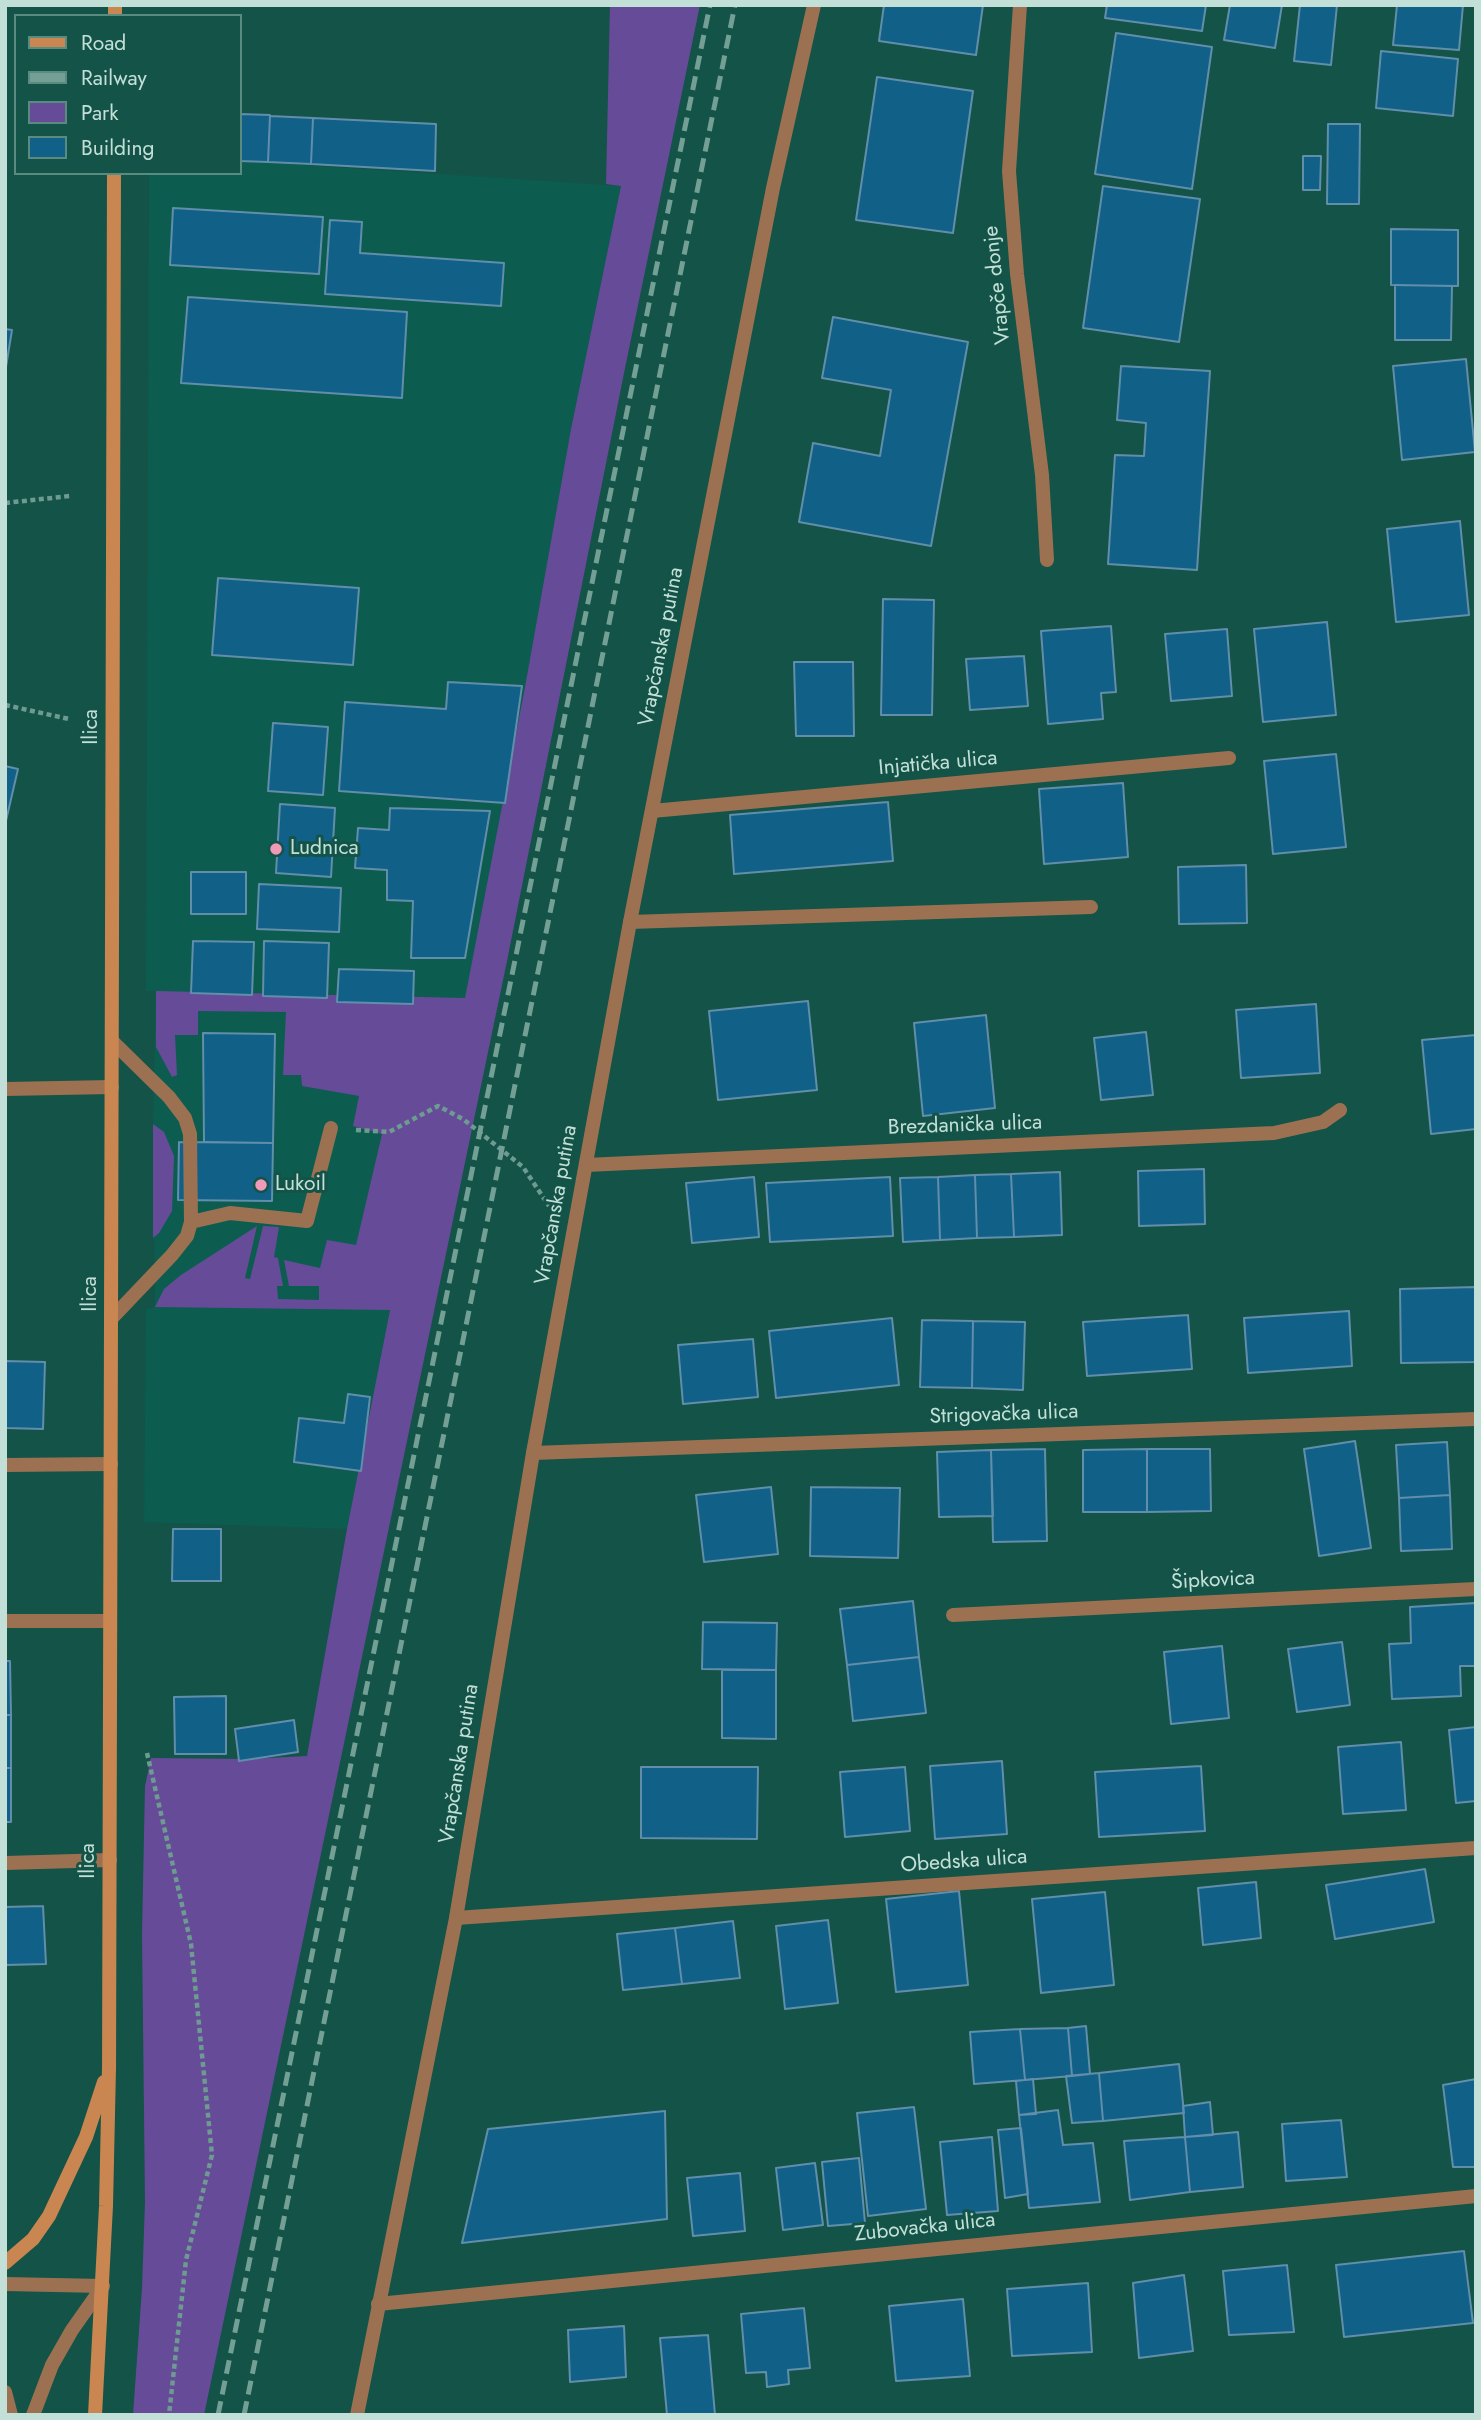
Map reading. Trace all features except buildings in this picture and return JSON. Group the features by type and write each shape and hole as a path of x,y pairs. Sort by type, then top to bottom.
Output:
{"main road":[{"name":"Ilica","path":"95,2415 103,2286 109,2068 114,175"},
{"path":"5,2263 33,2239 61,2192 86,2137 109,2068"}],"street":[{"name":"Vrapčanska putina","path":"357,2415 456,1918 533,1453 630,922 773,188 814,5"},
{"name":"Vrapče donje","path":"1020,5 1009,171 1017,274 1042,475 1047,560"},
{"name":"Injatička ulica","path":"652,811 1229,758"},
{"path":"630,922 1091,908"},
{"path":"112,1041 169,1097 185,1118 190,1134 191,1222 187,1236 172,1255 112,1318"},
{"path":"5,1089 112,1087"},
{"name":"Brezdanička ulica","path":"586,1165 1275,1133 1323,1122 1340,1110"},
{"path":"191,1222 230,1213 307,1221 331,1128"},
{"name":"Strigovačka ulica","path":"533,1453 1476,1419"},
{"path":"5,1465 111,1464"},
{"name":"Šipkovica","path":"953,1615 1476,1589"},
{"path":"5,1621 110,1621"},
{"name":"Obedska ulica","path":"456,1918 1476,1848"},
{"path":"5,1863 110,1860"},
{"name":"Zubovačka ulica","path":"378,2304 1476,2196"},
{"path":"5,2284 103,2286"},
{"path":"33,2415 52,2365 72,2330 103,2286"},
{"path":"5,2392 11,2415"}],"path":[{"path":"5,503 70,496"},
{"path":"5,705 69,719"},
{"path":"331,1128 389,1132 438,1106 463,1119 523,1167 556,1215"},
{"path":"147,1753 191,1944 212,2155 186,2260 169,2415"}],"shaded area":[{"path":"242,161 621,186 571,429 465,999 290,994 302,1086 360,1096 382,1134 342,1309 390,1309 347,1529 144,1522 146,1309 155,1307 153,1124 156,991 146,991 149,175 242,175"}],"green space":[{"path":"610,5 700,5 507,961 204,2415 133,2415 145,2202 142,1934 145,1786 151,1758 248,1759 307,1756 347,1529 390,1310 155,1307 164,1289 181,1275 257,1226 245,1278 250,1279 263,1226 279,1227 274,1257 278,1258 283,1286 277,1286 278,1299 319,1300 319,1286 289,1286 284,1260 320,1268 327,1240 356,1245 382,1134 353,1126 359,1096 302,1086 301,1075 283,1075 286,1012 198,1011 198,1035 175,1035 177,1075 172,1077 156,1047 156,991 465,998 571,429 621,186 606,184"},
{"path":"153,1124 164,1132 174,1156 172,1211 153,1238"}],"railway":[{"path":"218,2415 710,5"},
{"path":"244,2415 735,5"}],"place":[{"name":"Ludnica","path":"276,849"},
{"name":"Lukoil","path":"261,1185"}]}
